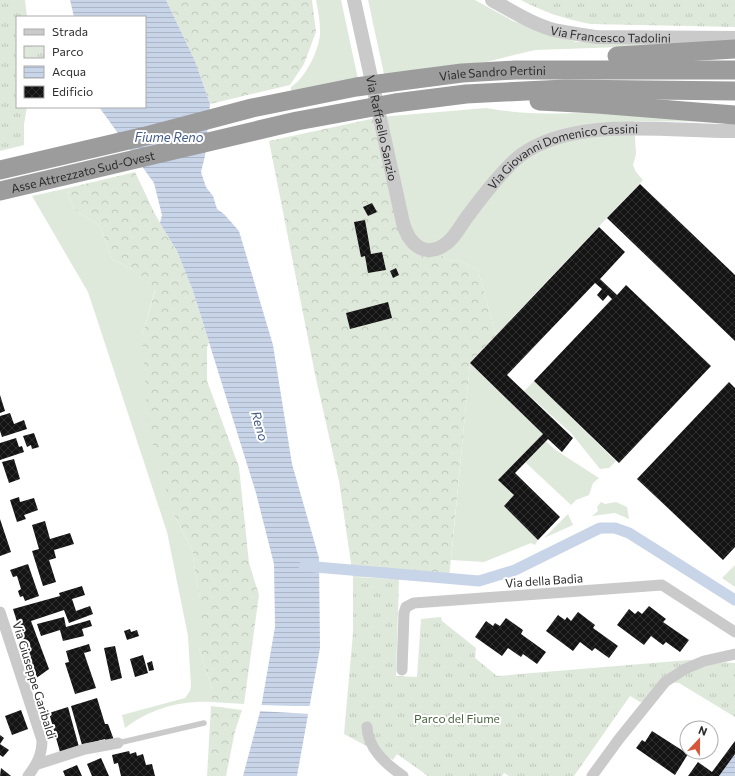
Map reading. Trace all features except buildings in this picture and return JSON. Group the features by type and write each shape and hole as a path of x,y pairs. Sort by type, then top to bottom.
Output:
{"highway":[{"path":"515,70 557,60 735,50"},
{"name":"Viale Sandro Pertini","path":"252,108 319,94 462,73 515,70 735,70"},
{"name":"Viale Sandro Pertini","path":"258,130 323,115 395,102 474,94 565,90 735,91"},
{"path":"474,94 552,103 597,104 735,115"},
{"name":"Asse Attrezzato Sud-Ovest","path":"0,170 150,136 252,108"},
{"name":"Asse Attrezzato Sud-Ovest","path":"0,191 258,130"}],"street":[{"name":"Via Raffaello Sanzio","path":"354,0 405,229 414,246 423,249"},
{"name":"Via Francesco Tadolini","path":"492,0 528,19 553,29 574,34 597,37 735,38"},
{"name":"Via Giovanni Domenico Cassini","path":"423,249 436,248 449,243 475,206 512,164 527,152 550,140 595,130 735,130"},
{"name":"Via della Badia","path":"402,670 404,613 406,607 414,603 662,585 735,632"},
{"name":"Via Giuseppe Garibaldi","path":"0,612 42,740 42,752 38,764 28,776"},
{"path":"592,776 648,701 665,682 685,669 704,661 735,654"},
{"path":"367,727 372,745 376,752 382,760 402,776"},
{"path":"38,764 85,749 118,743"}],"lane":[{"path":"118,743 204,723"}],"green space":[{"path":"0,0 25,0 27,16 16,16 16,108 27,108 24,124 24,145 0,151"},
{"path":"166,0 312,0 316,32 304,64 290,85 210,104 195,61"},
{"path":"316,0 341,0 358,79 291,91 291,87 307,70 315,54 320,38 319,16"},
{"path":"368,0 475,0 513,21 576,42 735,43 535,50 486,62 384,74"},
{"path":"521,0 735,0 735,27 590,24 554,15"},
{"path":"486,108 505,111 558,114 642,113 735,122 634,121 636,154 633,165 636,172 643,180 496,335 478,270 459,260 447,261 436,248 410,241 380,117"},
{"path":"380,117 407,235 436,248 447,261 459,260 478,270 496,335 470,363 449,579 353,577 339,481 315,374 269,141"},
{"path":"135,172 155,214 177,251 193,291 209,343 207,347 207,381 239,467 249,563 259,595 244,704 212,702 212,689 199,648 199,598 192,549 172,511 149,431 142,336 155,291 130,268 112,259 100,226 74,209 69,198 68,188"},
{"path":"68,188 69,198 74,209 100,226 112,259 130,268 155,290 142,336 172,511 192,549 199,598 199,648 212,689 212,702 177,704 166,707 134,721 125,728 122,715 185,698 190,691 188,636 167,532 88,292 32,196"},
{"path":"470,363 543,434 510,469 514,495 504,506 538,540 535,545 531,543 484,562 451,560"},
{"path":"534,381 616,461 609,468 600,469 571,433 524,391"},
{"path":"546,441 554,449 599,478 593,483 589,495 576,500 571,505 525,462"},
{"path":"601,502 605,504 616,502 627,507 629,519 615,513 592,516 598,511 597,507"},
{"path":"568,514 573,525 544,538"},
{"path":"735,565 735,587 722,578"},
{"name":"Parco del Fiume","path":"353,577 399,579 396,676 417,677 421,619 441,617 442,621 476,648 475,658 497,676 689,660 735,663 735,717 679,683 665,682 648,701 640,702 630,696 574,776 509,776 504,773 502,776 428,776 397,754 393,760 344,734 353,633"},
{"path":"211,706 242,710 235,731 226,776 207,776"}],"water":[{"name":"Fiume Reno","path":"70,0 166,0 195,61 210,104 205,156 201,172 206,187 213,196 217,209 224,214 239,231 273,345 292,464 319,558 320,648 297,776 243,776 261,708 275,627 274,564 256,493 193,291 177,251 160,223 162,215 154,183 100,108 146,108 146,16 74,16"},
{"path":"735,754 735,776 719,776"}],"pier":[{"path":"260,705 312,706 311,714 258,711"}],"waterway":[{"path":"304,566 479,581 515,570 600,528 615,528 629,533 735,600"}],"water label":[{"name":"Reno","path":"260,426"}]}
